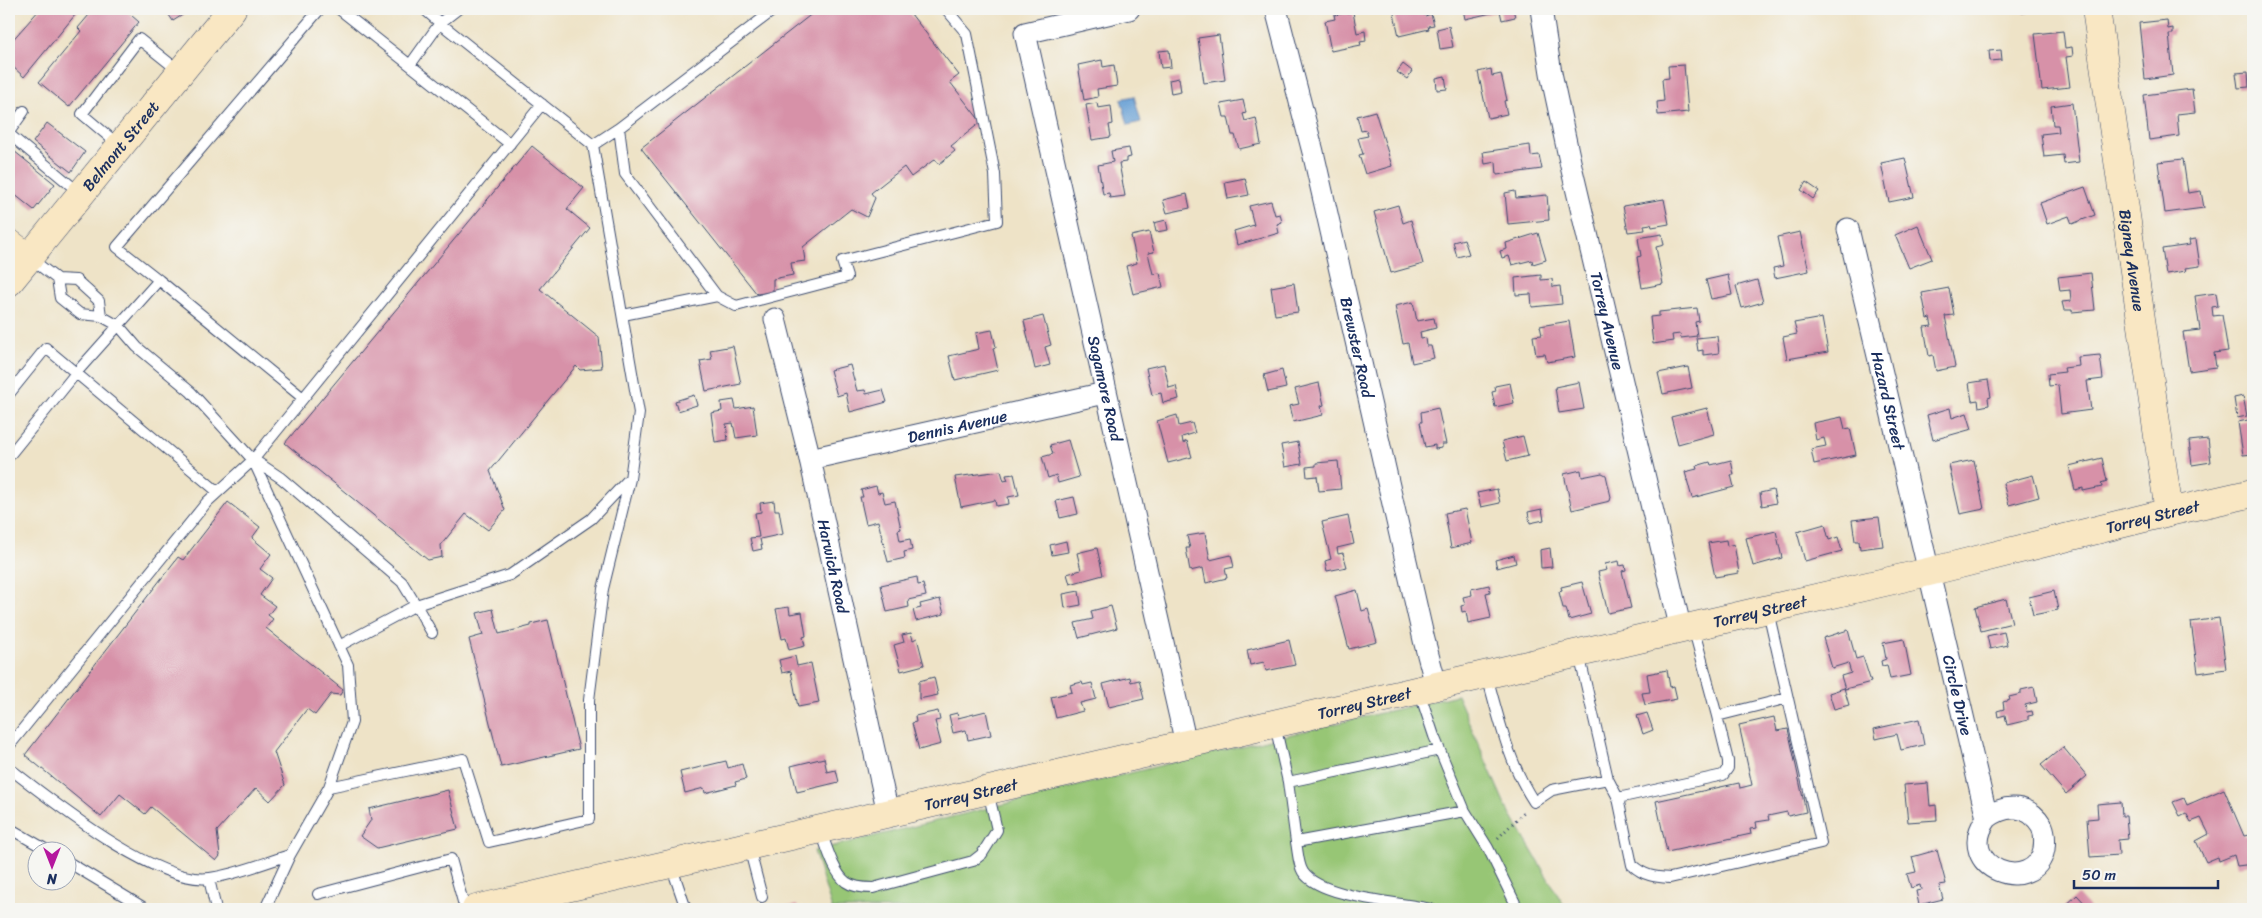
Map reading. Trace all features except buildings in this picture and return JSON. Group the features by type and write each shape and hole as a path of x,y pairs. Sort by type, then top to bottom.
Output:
{"main road":[{"name":"Belmont Street","path":"9,282 19,251 81,194 179,71 232,9"},
{"name":"Bigney Avenue","path":"2096,9 2169,512"},
{"name":"Torrey Street","path":"476,909 1768,610 2169,512 2253,495"}],"street":[{"name":"Sagamore Road","path":"1130,9 1025,33 1186,744"},
{"name":"Brewster Road","path":"1276,9 1313,152 1424,640 1428,688"},
{"name":"Torrey Avenue","path":"1541,9 1551,74 1571,166 1687,628"},
{"name":"Hazard Street","path":"1848,229 1928,572"},
{"name":"Harwich Road","path":"775,319 810,459 888,813"},
{"name":"Dennis Avenue","path":"810,459 1105,393"},
{"name":"Circle Drive","path":"1928,572 1987,818"}],"lane":[{"path":"303,398 118,247 320,9"},
{"path":"339,9 510,144"},
{"path":"329,787 463,759 489,842 589,819 589,700 603,589 630,479 639,413 593,144 440,24 424,9"},
{"path":"410,65 440,24 458,9"},
{"path":"593,144 619,128 775,9"},
{"path":"619,128 625,174 716,296 736,306 847,277 842,261 997,221 996,174 968,34 946,9"},
{"path":"120,146 82,114 139,39 179,71"},
{"path":"9,746 207,502 253,460 542,104"},
{"path":"24,111 9,133 81,194"},
{"path":"19,251 57,279 76,280 99,301 101,316"},
{"path":"57,279 60,298 80,314 101,316 119,326 137,347 191,392 253,460 282,478 402,582 432,633"},
{"path":"9,456 76,373 159,280"},
{"path":"623,315 716,296"},
{"path":"9,394 46,348 218,492"},
{"path":"253,460 348,665 352,722 329,787 290,855 265,909"},
{"path":"339,646 416,605 510,575 591,519 630,479"},
{"path":"1579,653 1608,780 1618,798 1632,866 1639,872 1653,877 1670,878 1820,843 1768,610"},
{"path":"1618,798 1723,775 1728,768 1717,716 1687,628"},
{"path":"1487,675 1502,732 1522,784 1534,802 1552,790 1608,780"},
{"path":"1428,688 1440,750 1465,811 1488,848 1518,909"},
{"path":"1717,716 1788,698"},
{"path":"1275,723 1288,782 1302,871 1312,881 1343,894 1431,909"},
{"path":"1288,782 1440,750"},
{"path":"9,768 101,837 176,875 209,878 290,855"},
{"path":"820,830 833,864 846,882 860,887 873,888 973,861 982,854 997,830 988,790"},
{"path":"1296,842 1465,811"},
{"path":"9,828 30,840"},
{"path":"749,846 762,897"},
{"path":"318,894 451,859 465,909"},
{"path":"670,864 686,909"},
{"path":"78,868 146,909"},
{"path":"209,878 216,909"}],"path":[{"path":"1488,848 1534,802"}],"green space":[{"path":"1457,695 1506,807 1566,909 832,909 814,851 1203,755"}],"water":[{"path":"1134,96 1141,122 1128,125 1121,99"}]}
